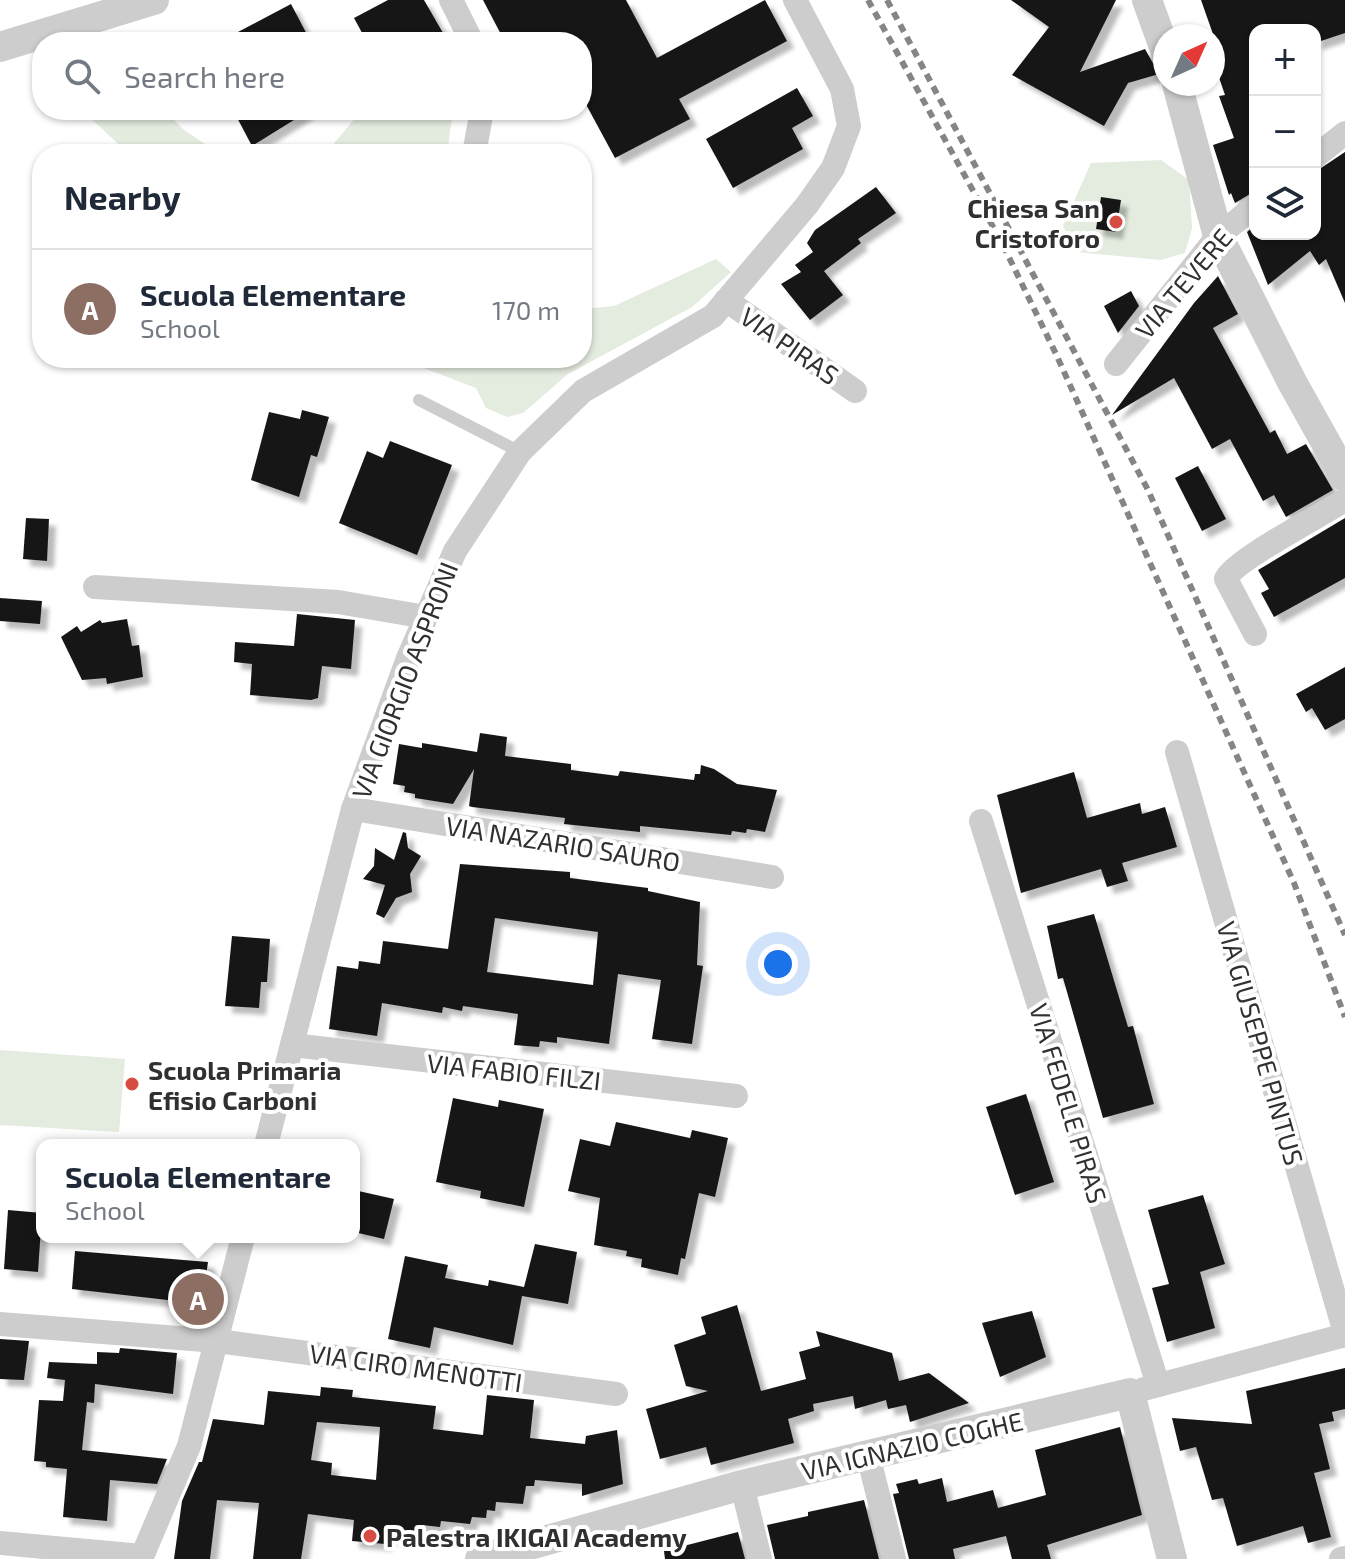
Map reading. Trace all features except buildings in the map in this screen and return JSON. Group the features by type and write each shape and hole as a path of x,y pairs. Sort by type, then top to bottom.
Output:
{"street":[{"path":"49,32 154,0"},
{"path":"451,0 467,32"},
{"name":"VIA GIORGIO ASPRONI","path":"268,1139 353,809 426,617 455,551 520,452 583,391 713,316 807,205 833,168 849,126 842,89 795,0"},
{"path":"1147,0 1156,24"},
{"path":"0,47 32,37"},
{"path":"1180,96 1218,236 1292,382 1345,477"},
{"path":"476,144 480,120"},
{"path":"1321,152 1345,133"},
{"name":"VIA TEVERE","path":"1116,364 1218,236 1249,211"},
{"name":"VIA PIRAS","path":"726,300 855,391"},
{"path":"1255,634 1226,579 1229,571 1245,558 1345,500"},
{"path":"95,587 338,602 426,617"},
{"name":"VIA GIUSEPPE PINTUS","path":"1177,752 1345,1334"},
{"name":"VIA NAZARIO SAURO","path":"353,809 772,877"},
{"name":"VIA FEDELE PIRAS","path":"981,821 1144,1389"},
{"name":"VIA FABIO FILZI","path":"292,1045 736,1096"},
{"path":"0,1543 141,1558 189,1446 242,1243"},
{"name":"VIA CIRO MENOTTI","path":"0,1324 217,1341 616,1394"},
{"name":"VIA IGNAZIO COGHE","path":"480,1559 742,1485 1144,1389 1345,1334"},
{"path":"1144,1389 1172,1559"},
{"path":"868,1455 894,1559"},
{"path":"742,1485 760,1559"}],"lane":[{"path":"419,400 520,452"}],"shaded area":[{"path":"93,120 174,120 205,144 118,144"},
{"path":"354,120 452,120 448,144 333,144"},
{"path":"1161,160 1189,180 1192,228 1185,253 1161,260 1076,252 1063,226 1091,163"},
{"path":"716,259 731,272 692,307 592,361 592,308 614,306"},
{"path":"424,368 579,368 523,413 507,417 486,408 476,388"},
{"path":"0,1050 125,1059 119,1132 0,1125"}],"railway":[{"path":"868,0 1003,245 1056,354 1294,883 1345,1017"},
{"path":"887,0 1148,490 1345,935"}],"place":[{"name":"Chiesa San Cristoforo","path":"1116,222"},
{"name":"Scuola Primaria Efisio Carboni","path":"132,1084"},
{"name":"Scuola Elementare","path":"198,1299"},
{"name":"Palestra IKIGAI Academy","path":"370,1536"}]}
